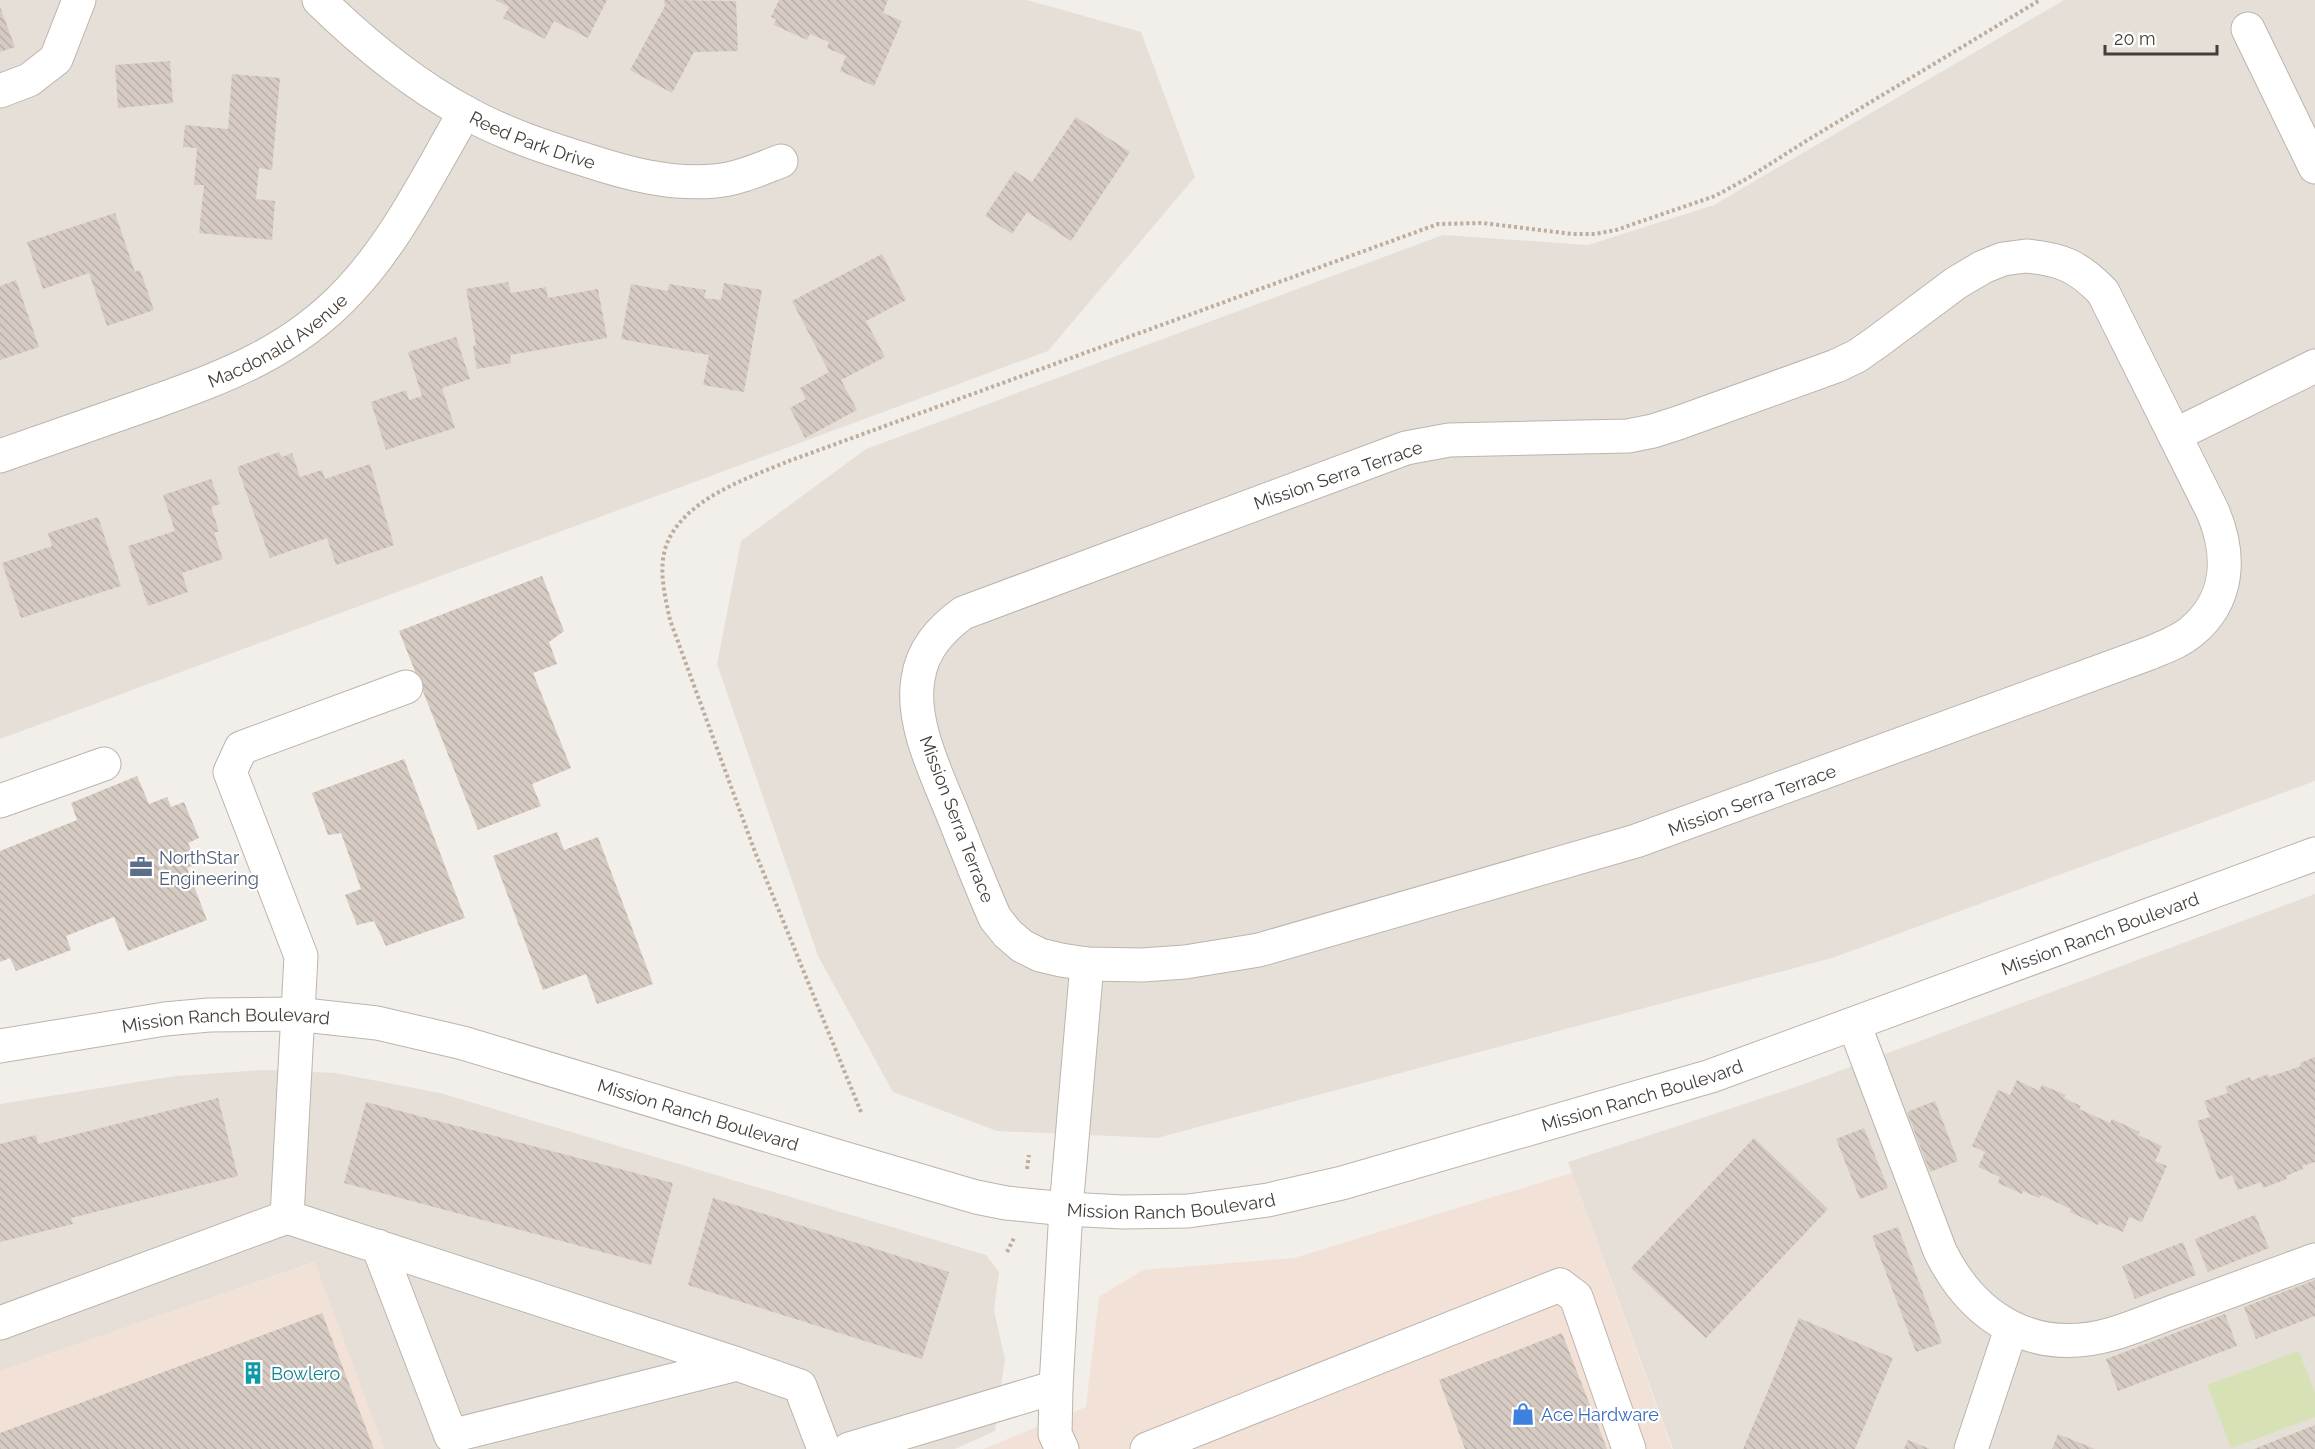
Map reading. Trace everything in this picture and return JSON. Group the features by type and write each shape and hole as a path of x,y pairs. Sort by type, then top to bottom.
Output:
{"street":[{"path":"0,91 29,80 56,59 79,0"},
{"name":"Reed Park Drive","path":"319,0 340,21 410,78 465,112 506,132 551,149 656,180 686,183 718,181 781,161"},
{"path":"2248,29 2315,167"},
{"name":"Macdonald Avenue","path":"0,456 210,381 253,363 290,342 320,319 375,261 397,229 465,112"},
{"name":"Mission Serra Terrace","path":"2026,256 2048,258 2069,264 2087,275 2103,292 2222,532 2226,553 2225,571 2214,603 2198,626 2174,643 1636,842 1259,950 1185,963 1087,964 1050,957 1022,946 995,918 934,766 918,710 917,679 922,659 932,642 946,625 963,613 1406,448 1449,440 1628,436 1678,423 1836,366 1857,356 1956,284 1983,267 2003,259 2026,256"},
{"path":"2175,435 2315,366"},
{"path":"287,1216 301,956 230,772 241,748 406,687"},
{"path":"0,801 104,764"},
{"name":"Mission Ranch Boulevard","path":"0,1046 165,1019 241,1014 299,1015 377,1023 454,1041 946,1189 1006,1203 1123,1212 1188,1210 1268,1200 1333,1185 1672,1088 1854,1024 2315,854"},
{"path":"1062,1449 1055,1434 1056,1387 1066,1209 1087,964"},
{"path":"1854,1024 1951,1273 1966,1293 1988,1314 2012,1329 2064,1341 2112,1334 2315,1260"},
{"path":"0,1323 287,1216 800,1386 824,1449"},
{"path":"378,1246 452,1436 737,1364"},
{"path":"1147,1449 1560,1285 1576,1297 1629,1449"},
{"path":"1971,1449 2012,1329"},
{"path":"849,1449 1056,1387"}],"path":[{"path":"861,1112 755,852 670,620 663,587 666,548 673,532 688,516 706,500 730,486 789,461 1438,224 1483,223 1572,234 1595,234 1616,230 1715,196 2040,0"}],"shaded area":[{"path":"0,0 1027,0 1141,32 1195,177 1048,351 0,739"},
{"path":"2064,0 2315,0 2315,781 1832,958 1157,1138 997,1131 893,1092 818,956 717,664 741,541 866,449 1443,235 1588,245 1714,205"},
{"path":"2315,894 2315,1449 1673,1449 1568,1162 1799,1086"},
{"path":"265,1070 336,1073 440,1093 986,1255 999,1272 994,1311 1005,1359 995,1431 955,1449 384,1449 314,1262 0,1371 0,1104 175,1076"},
{"path":"1572,1173 1672,1449 983,1449 1086,1407 1099,1297 1143,1270 1294,1258"},
{"path":"315,1262 384,1449 0,1449 0,1371"}],"green space":[{"path":"2299,1351 2315,1393 2315,1417 2231,1448 2207,1385"}],"building":[{"path":"495,0 607,0 588,38 554,21 545,39 503,18 509,7"},
{"path":"664,0 736,1 738,51 694,52 672,93 630,70 665,6"},
{"path":"779,0 888,0 883,13 902,21 874,86 840,71 846,56 827,48 829,42 810,34 807,40 774,25 776,19 771,17"},
{"path":"0,7 15,47 0,52"},
{"path":"170,61 173,103 118,108 115,65"},
{"path":"232,74 280,78 272,170 259,168 256,199 275,201 272,240 199,233 204,185 194,185 197,148 183,147 185,125 228,129"},
{"path":"1076,117 1130,152 1071,241 1027,212 1012,234 985,216 1015,171 1032,182"},
{"path":"115,213 135,272 140,270 154,310 107,326 89,273 43,289 27,242"},
{"path":"882,254 906,300 866,321 885,357 841,380 857,410 805,438 790,408 806,399 800,388 829,372 792,301"},
{"path":"16,280 39,347 0,360 0,286"},
{"path":"508,282 511,293 546,287 548,298 598,289 607,338 510,355 511,363 477,369 473,346 476,345 466,289"},
{"path":"724,283 762,290 744,392 703,385 709,355 621,339 631,284 668,291 669,284 706,290 704,298 721,300"},
{"path":"456,337 470,379 442,388 455,428 386,450 371,402 406,390 409,400 422,396 408,352"},
{"path":"279,452 282,457 292,453 300,477 322,470 325,479 370,464 394,545 336,565 327,538 270,558 237,467"},
{"path":"211,479 220,504 211,507 219,531 214,533 223,559 182,573 188,592 148,606 128,546 175,531 163,495"},
{"path":"98,517 121,586 21,618 2,563 52,546 48,533"},
{"path":"542,576 564,631 549,642 557,664 533,673 571,768 532,784 541,806 478,830 399,631"},
{"path":"404,759 465,918 386,946 374,921 357,925 345,895 361,889 341,833 328,835 312,793"},
{"path":"137,776 149,804 167,797 171,807 184,802 199,838 188,843 197,864 187,868 207,920 128,951 114,917 66,936 71,950 16,971 10,958 0,962 0,851 77,820 71,803"},
{"path":"557,832 564,850 598,837 653,984 597,1004 586,974 543,990 493,856"},
{"path":"2315,1057 2315,1162 2302,1166 2303,1169 2286,1176 2287,1179 2263,1188 2261,1182 2238,1190 2232,1175 2219,1180 2197,1121 2210,1117 2204,1101 2228,1093 2225,1087 2250,1077 2251,1081 2268,1074 2269,1077 2301,1066 2300,1063"},
{"path":"2017,1080 2039,1091 2042,1085 2066,1095 2064,1098 2081,1106 2079,1109 2110,1123 2112,1119 2140,1132 2138,1135 2162,1146 2155,1161 2167,1166 2142,1222 2129,1217 2123,1232 2099,1222 2098,1225 2041,1195 2039,1198 2023,1191 2022,1194 1998,1183 2000,1177 1978,1167 1985,1152 1972,1146 1998,1090 2010,1095"},
{"path":"218,1098 238,1176 71,1218 73,1224 0,1242 0,1144 36,1135 38,1144"},
{"path":"1935,1101 1958,1161 1930,1172 1907,1112"},
{"path":"366,1102 673,1183 651,1265 344,1183"},
{"path":"1864,1128 1888,1188 1860,1199 1836,1139"},
{"path":"1754,1138 1828,1209 1706,1338 1631,1268"},
{"path":"713,1198 949,1272 922,1359 688,1285"},
{"path":"2255,1215 2269,1248 2208,1272 2195,1239"},
{"path":"1898,1227 1942,1343 1916,1352 1872,1236"},
{"path":"2183,1242 2196,1275 2135,1299 2122,1266"},
{"path":"2315,1280 2315,1316 2256,1339 2244,1307"},
{"name":"Bowlero","path":"322,1313 374,1449 0,1449 0,1433"},
{"path":"2225,1314 2237,1346 2118,1391 2106,1359"},
{"path":"1799,1318 1893,1358 1855,1449 1743,1449"},
{"name":"Ace Hardware","path":"1562,1333 1607,1449 1465,1449 1439,1380"},
{"path":"2315,1425 2315,1449 2254,1449"},
{"path":"2058,1434 2095,1449 2052,1449"},
{"path":"1908,1440 1930,1449 1904,1449"}],"place":[{"name":"NorthStar Engineering","path":"141,867"},
{"name":"Bowlero","path":"253,1373"},
{"name":"Ace Hardware","path":"1523,1414"}]}
